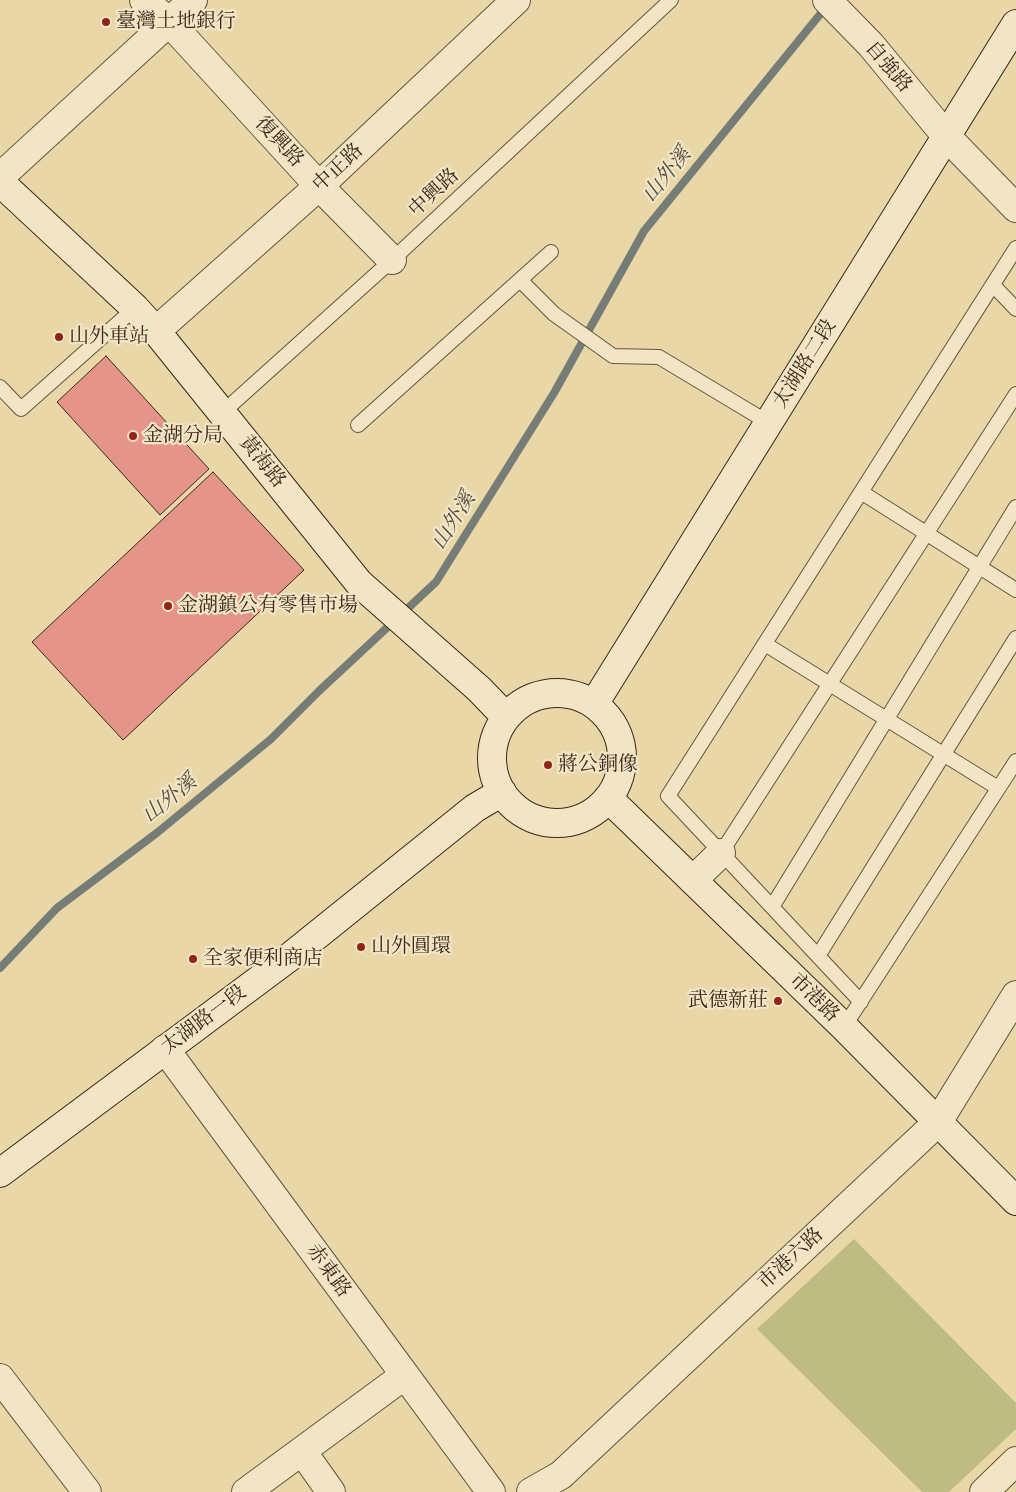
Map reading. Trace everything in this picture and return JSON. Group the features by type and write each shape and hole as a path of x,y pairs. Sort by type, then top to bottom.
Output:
{"street":[{"name":"復興路","path":"144,0 169,22 319,186 392,260"},
{"path":"0,177 193,0"},
{"name":"中正路","path":"156,332 319,186 516,0"},
{"name":"自強路","path":"827,0 847,19 946,137 1016,208"},
{"name":"太湖路二段","path":"594,704 1016,24"},
{"name":"黃海路","path":"0,182 135,308 223,412 359,584 434,652 479,689 506,717"},
{"path":"557,692 576,695 594,704 609,718 619,737 622,758 619,779 608,798 593,812 574,821 554,823 527,815 515,808 502,792 494,774 492,754 496,734 506,717 520,704 538,695 557,692"},
{"name":"太湖路一段","path":"0,1173 291,956 475,808 502,792"},
{"name":"市港路","path":"608,798 844,1028 1016,1201"},
{"path":"693,880 721,853"},
{"name":"市港六路","path":"531,1492 561,1475 938,1122 1016,995"},
{"name":"赤東路","path":"166,1049 491,1492"},
{"path":"246,1492 405,1375"},
{"path":"0,1378 87,1492"},
{"path":"302,1451 331,1492"},
{"path":"984,1492 1016,1461"}],"lane":[{"name":"中興路","path":"223,412 392,260 671,0"},
{"path":"861,1002 668,796 1016,248"},
{"path":"358,425 551,252"},
{"path":"520,280 554,314 613,356 659,357 769,423"},
{"path":"993,285 1016,309"},
{"path":"0,387 21,409 135,308"},
{"path":"721,853 1016,394"},
{"path":"861,492 1016,590"},
{"path":"772,907 1016,507"},
{"path":"818,956 1016,638"},
{"path":"765,644 998,788"},
{"path":"844,1028 1016,761"}],"shaded area":[{"path":"854,1239 1016,1403 1016,1429 949,1492 922,1492 757,1329"}],"building":[{"name":"金湖分局","path":"106,356 209,469 160,515 57,402"},
{"name":"金湖鎮公有零售市場","path":"213,472 304,570 123,740 32,642"}],"waterway":[{"name":"山外溪","path":"0,968 57,908 158,832 271,739 319,691 436,582 554,393 644,231 826,7"}],"place":[{"name":"臺灣土地銀行","path":"106,22"},
{"name":"山外車站","path":"59,337"},
{"name":"金湖分局","path":"133,436"},
{"name":"金湖鎮公有零售市場","path":"168,606"},
{"name":"蔣公銅像","path":"548,765"},
{"name":"山外圓環","path":"361,947"},
{"name":"全家便利商店","path":"193,959"},
{"name":"武德新莊","path":"778,1001"}]}
